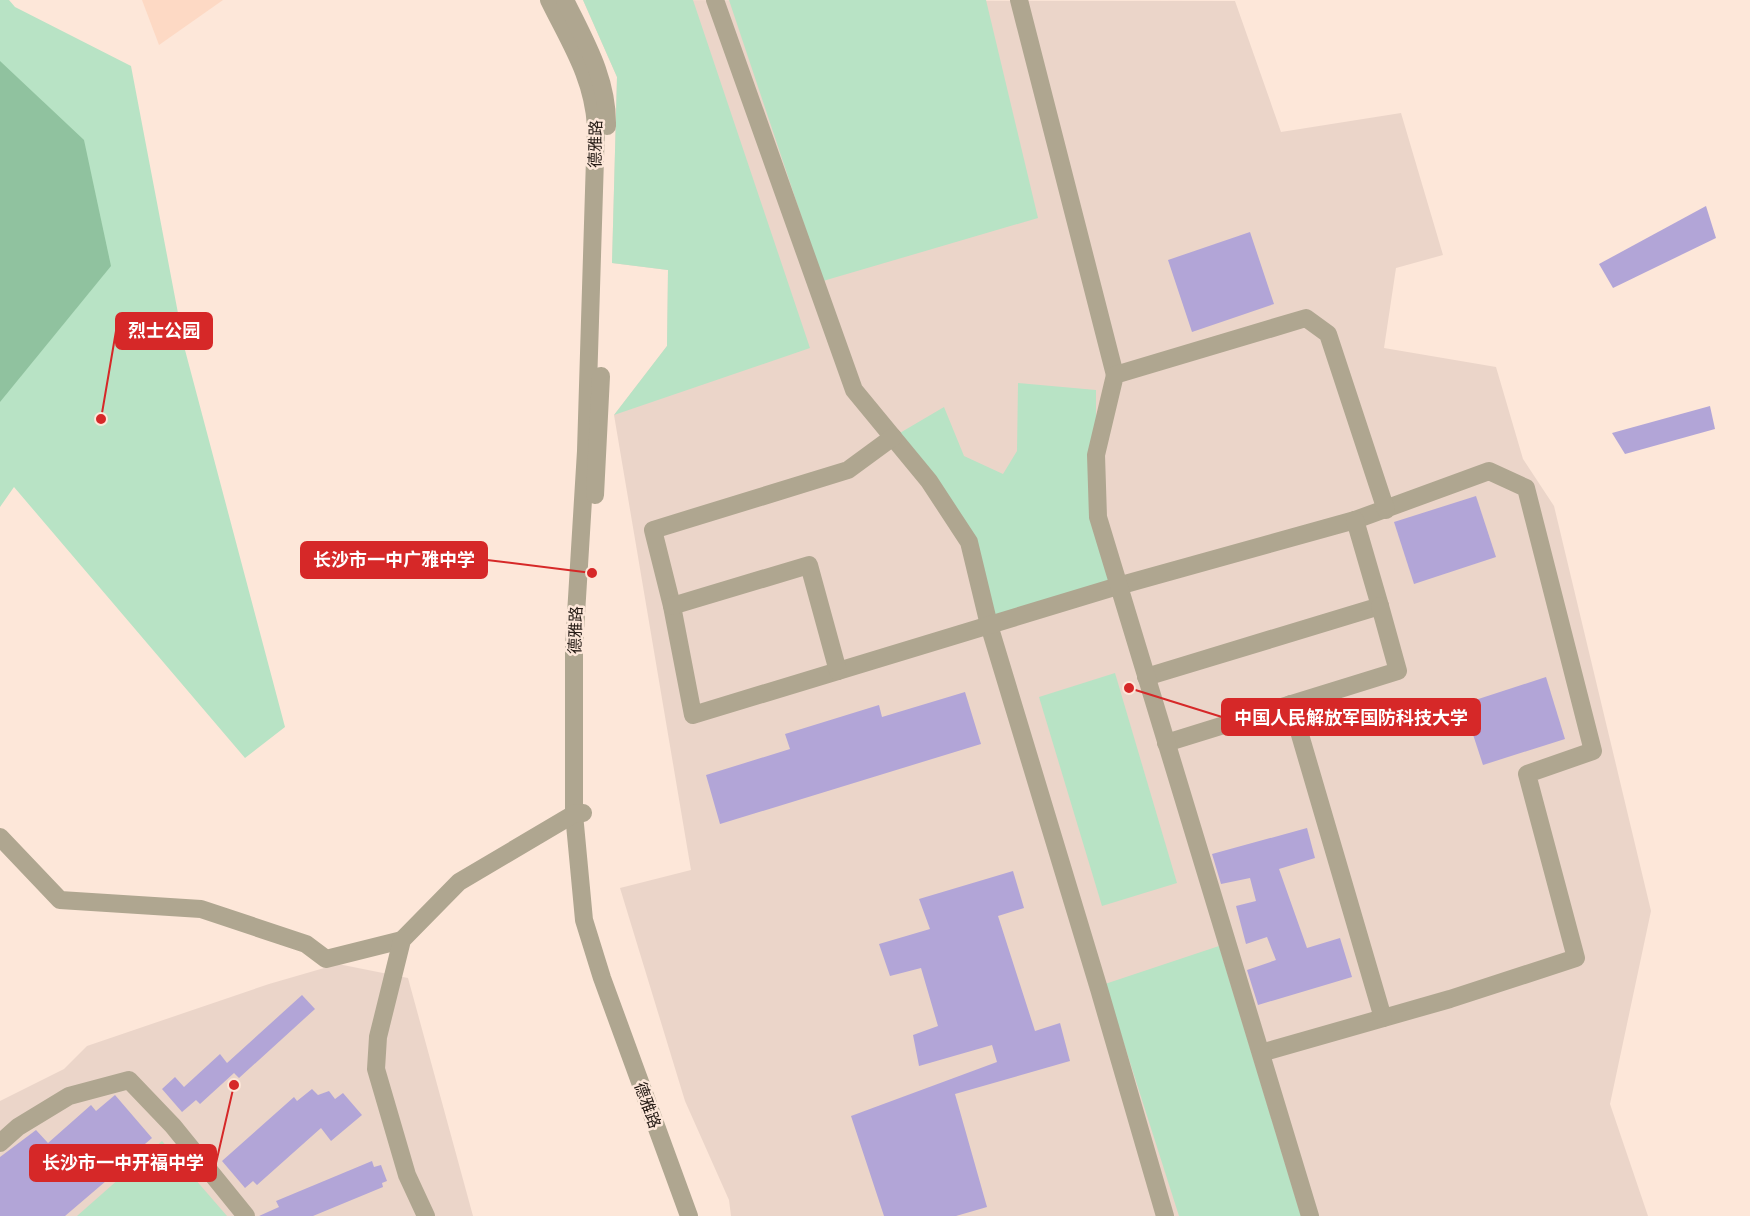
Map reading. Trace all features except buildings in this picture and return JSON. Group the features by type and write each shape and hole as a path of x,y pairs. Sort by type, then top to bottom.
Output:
{"street":[{"name":"德雅路","path":"549,0 587,75 596,126 586,451 574,647 584,920 602,978 689,1216"},
{"name":"德雅路","path":"565,0 598,68 604,88 607,112 599,452 584,646 580,813 594,920 699,1216"},
{"path":"715,0 854,390 929,481 969,542 989,626 1165,1216"},
{"path":"1019,0 1115,375 1096,455 1098,517 1310,1216"},
{"path":"1115,375 1306,318 1328,334 1386,510"},
{"path":"893,437 848,470 653,530 672,606 693,715 1118,586 1355,520 1489,471 1526,488 1593,751 1527,774 1576,958 1450,999 1261,1053"},
{"path":"1166,743 1398,671 1355,520"},
{"path":"672,606 809,565 838,671"},
{"path":"1146,677 1380,606"},
{"path":"1291,704 1383,1018"},
{"path":"426,1216 407,1174 376,1069 378,1037 402,940 459,882 580,813"},
{"path":"0,837 60,900 201,909 306,944 326,959 402,940"},
{"path":"0,1143 18,1127 69,1096 129,1080 173,1126 246,1216"}],"shaded area":[{"path":"142,0 223,0 159,45"},
{"path":"583,0 1235,1 1281,132 1401,113 1443,255 1396,268 1384,348 1496,367 1523,459 1554,506 1651,911 1610,1104 1648,1216 731,1216 729,1200 685,1101 620,888 691,870 614,415 667,346 668,270 612,263 617,77"},
{"path":"338,964 408,978 473,1216 0,1216 0,1101 64,1069 87,1046 269,984"}],"green space":[{"path":"0,0 9,0 15,7 131,66 185,350 285,727 245,758 14,487 0,507"},
{"path":"583,0 693,0 810,348 614,415 667,346 668,270 612,263 617,77"},
{"path":"729,0 986,0 1038,218 823,281"},
{"path":"0,61 84,140 111,266 0,402"},
{"path":"1018,383 1096,390 1096,455 1118,586 989,625 969,542 893,437 944,407 964,456 1003,474 1017,451"},
{"path":"1115,673 1177,883 1102,906 1039,697"},
{"path":"1219,946 1301,1216 1179,1216 1105,984"},
{"path":"162,1141 227,1216 77,1216"}],"place":[{"name":"烈士公园","path":"101,419"},
{"name":"长沙市一中广雅中学","path":"592,573"},
{"name":"中国人民解放军国防科技大学","path":"1129,688"},
{"name":"长沙市一中开福中学","path":"234,1085"}]}
